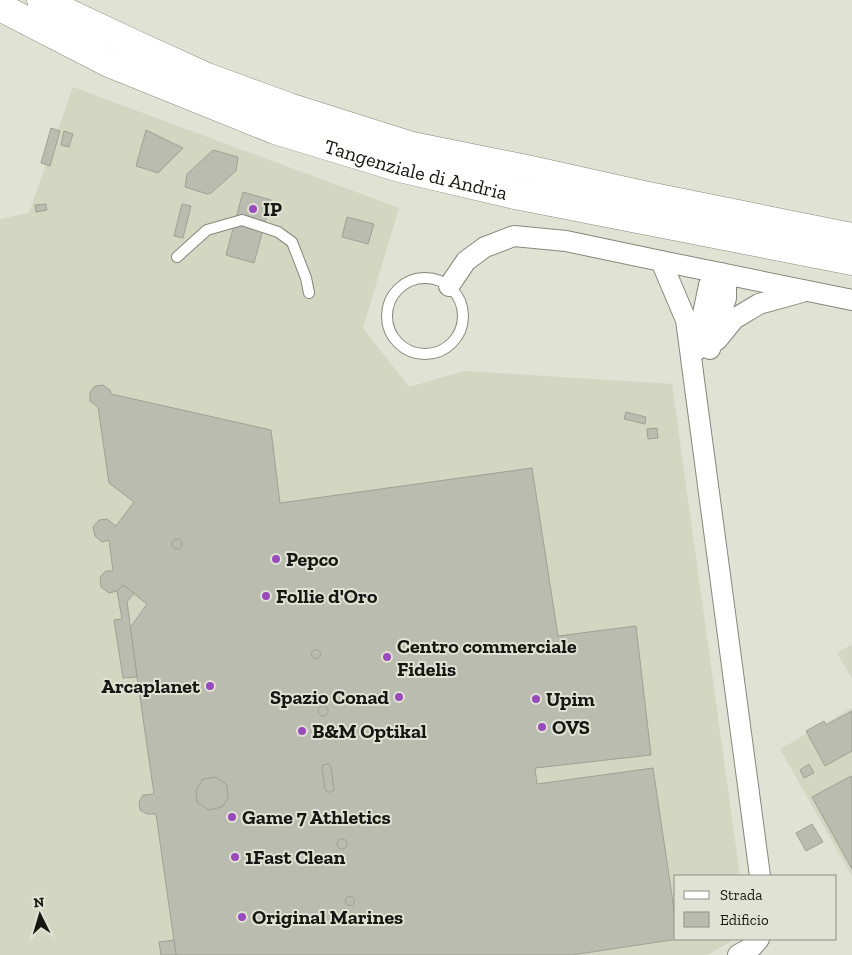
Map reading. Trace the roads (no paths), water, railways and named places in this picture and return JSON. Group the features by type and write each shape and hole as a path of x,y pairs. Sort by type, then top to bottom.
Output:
{"main road":[{"name":"Tangenziale di Andria","path":"41,0 64,8 207,77 289,107 412,146 852,237"},
{"name":"Tangenziale di Andria","path":"0,7 109,63 275,130 400,168 515,195 852,261"},
{"path":"0,25 73,64 102,76 129,85 179,91"}],"street":[{"path":"449,286 466,261 485,247 514,236 566,241 852,300"},
{"path":"661,261 686,320 760,875"},
{"path":"695,390 726,298 726,285 721,273"},
{"path":"695,390 697,343 703,311 709,285 721,273"},
{"path":"710,349 734,319 759,304 806,291"},
{"path":"738,955 752,947 759,940"}],"lane":[{"path":"178,257 207,230 242,220 278,232 292,242 306,278 309,293"},
{"path":"415,279 436,279 449,286 459,299 463,315 461,330 452,342 441,351 426,354 411,352 398,344 390,332 386,317 388,304 394,293 403,284 415,279"}],"place":[{"name":"IP","path":"253,209"},
{"name":"Pepco","path":"276,559"},
{"name":"Follie d'Oro","path":"266,596"},
{"name":"Centro commerciale Fidelis","path":"387,657"},
{"name":"Arcaplanet","path":"210,686"},
{"name":"Spazio Conad","path":"399,697"},
{"name":"Upim","path":"536,699"},
{"name":"OVS","path":"542,727"},
{"name":"B&M Optikal","path":"302,731"},
{"name":"Game 7 Athletics","path":"232,817"},
{"name":"1Fast Clean","path":"235,857"},
{"name":"Original Marines","path":"242,917"}]}
